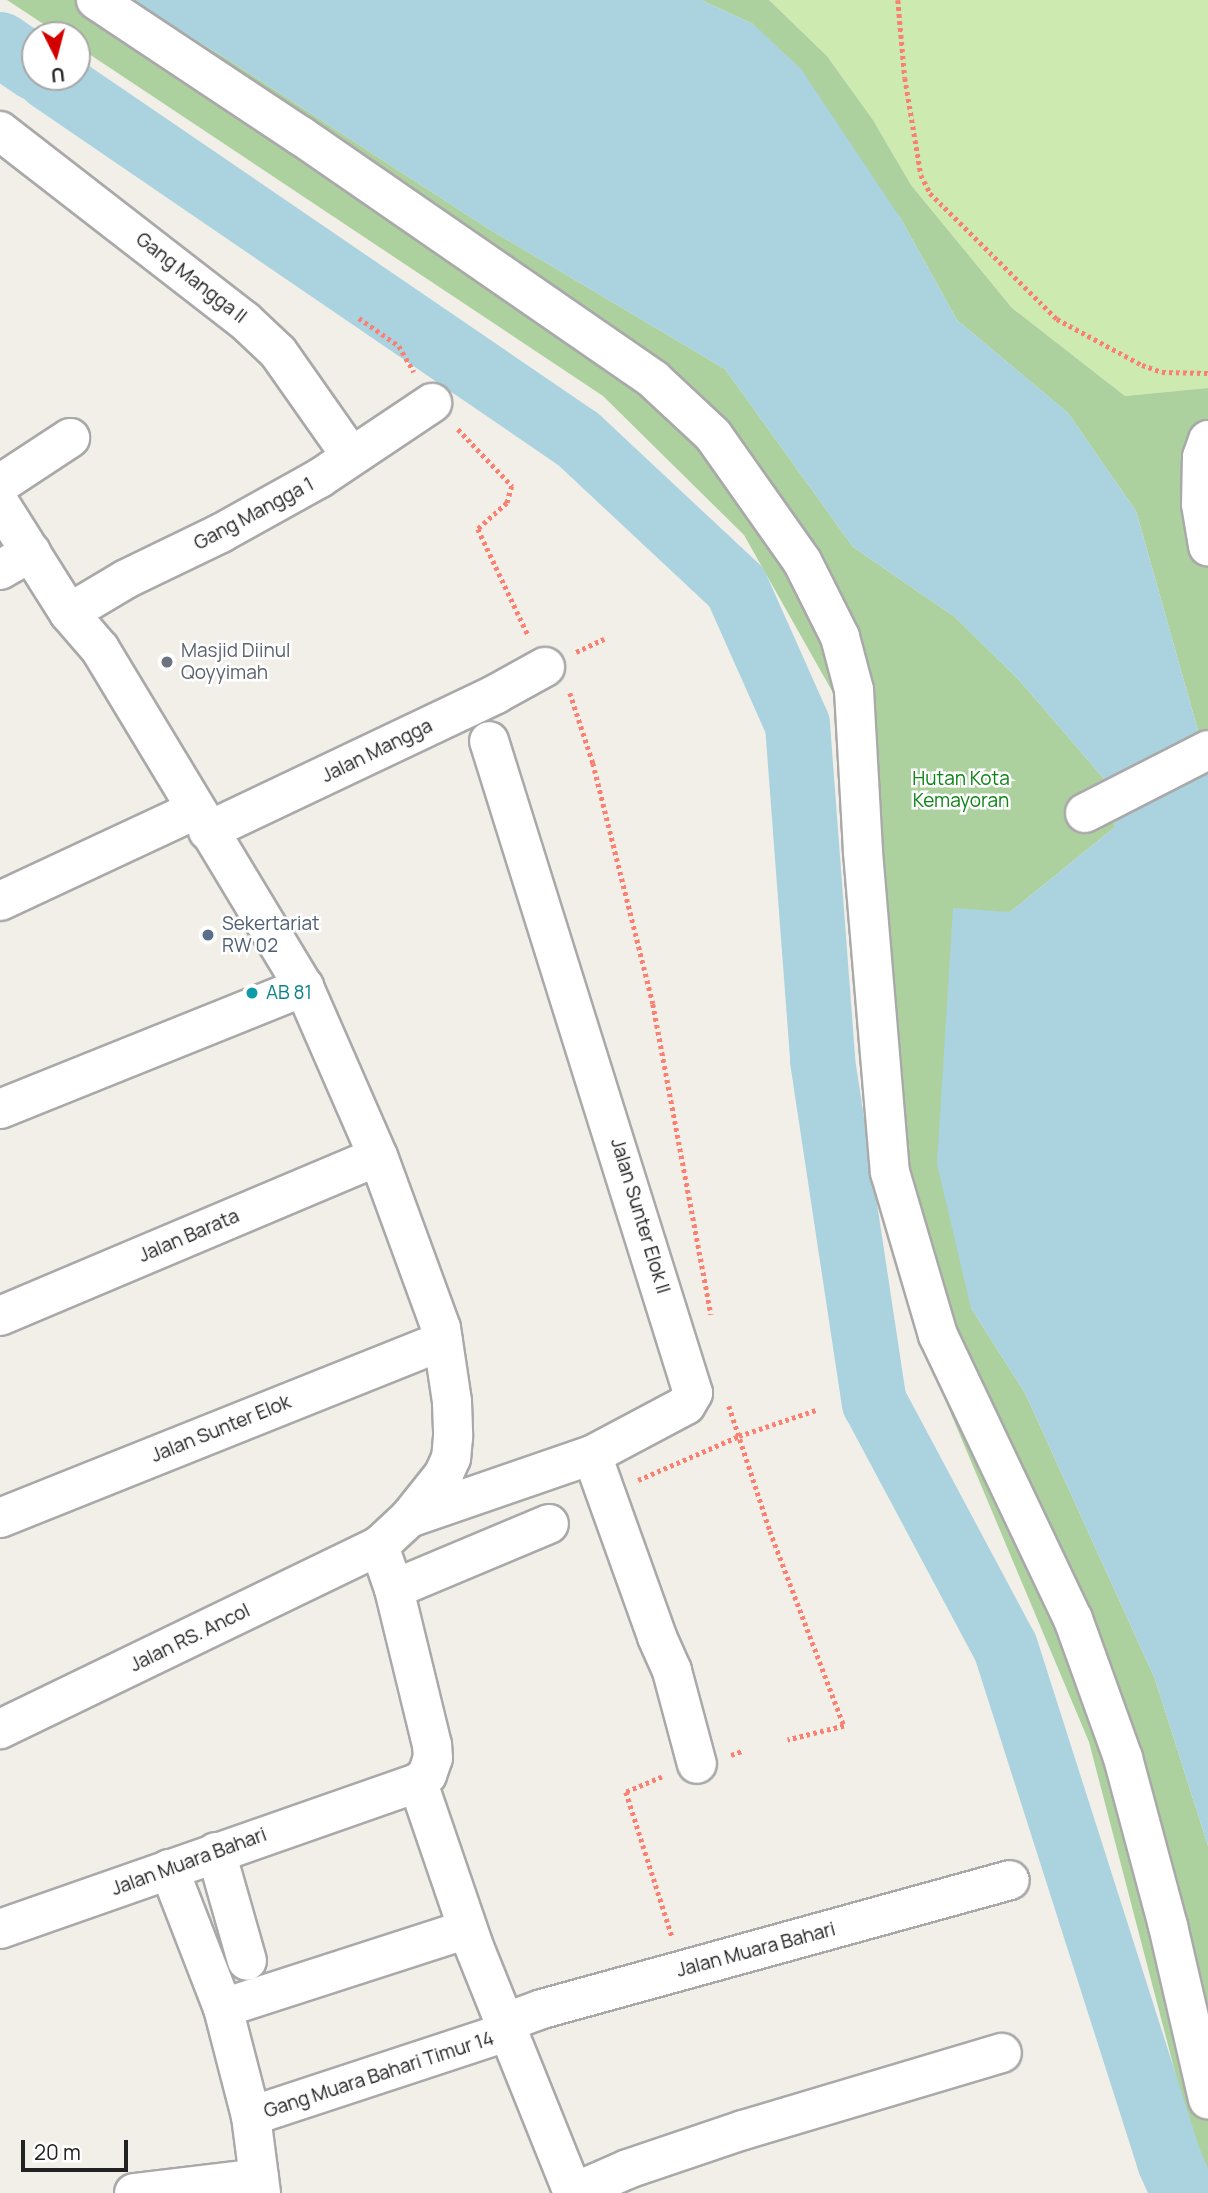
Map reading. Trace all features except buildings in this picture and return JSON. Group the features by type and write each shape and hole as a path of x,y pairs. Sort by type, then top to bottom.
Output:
{"street":[{"path":"96,0 301,136 653,379 713,435 802,561 840,637 854,690 863,852 890,1172 938,1335 1073,1619 1123,1758 1168,1926 1208,2099"},
{"name":"Gang Mangga II","path":"0,131 244,320 278,352 351,456"},
{"name":"Gang Mangga 1","path":"69,613 126,579 221,533 320,478 432,402"},
{"path":"0,484 70,438"},
{"path":"1208,440 1202,457 1201,504 1208,546"},
{"path":"0,504 15,561 69,613 100,649 201,820 264,916 304,987 378,1156 441,1328 452,1402 451,1458 444,1474 409,1518 379,1546 394,1589 432,1745 431,1768 418,1783 505,2028 573,2193 628,2169 743,2130 1002,2053"},
{"name":"Jalan Mangga","path":"0,901 201,820 496,694 552,664"},
{"name":"Jalan Sunter Elok II","path":"409,1518 592,1455 691,1400 692,1383 489,741"},
{"path":"1096,807 1207,750"},
{"path":"0,1109 304,987"},
{"name":"Jalan Barata","path":"0,1316 378,1156"},
{"name":"Jalan Sunter Elok","path":"0,1518 443,1341"},
{"path":"592,1455 657,1637 672,1671 697,1764"},
{"path":"394,1589 549,1524"},
{"name":"Jalan RS. Ancol","path":"0,1730 379,1546"},
{"name":"Jalan Muara Bahari","path":"0,1929 418,1783"},
{"path":"216,1852 247,1961"},
{"path":"134,2193 260,2186 251,2116 223,2008 169,1869"},
{"name":"Jalan Muara Bahari","path":"505,2028 542,2009 1010,1880"},
{"path":"223,2008 468,1929"},
{"name":"Gang Muara Bahari Timur 14","path":"251,2116 505,2028"}],"path":[{"path":"898,0 905,78 921,175 930,193 1057,319 1142,365 1162,372 1208,373"},
{"path":"359,318 399,346 432,402 512,486 507,503 478,529 552,664 593,764 653,1004 713,1328"},
{"path":"552,664 604,639"},
{"path":"726,1395 770,1531 844,1726 788,1741"},
{"path":"606,1495 739,1436 816,1410"},
{"path":"682,1970 626,1791 697,1764 742,1751"}],"green space":[{"name":"Hutan Kota Kemayoran","path":"7,0 129,0 227,59 484,226 725,369 853,547 955,617 1020,681 1105,780 1115,827 1010,912 971,1308 1025,1393 1155,1679 1208,1846 1208,2171 1187,2118 1089,1742 933,1371 879,1196 836,698 744,535 603,396 91,55 91,21 39,21"},
{"path":"701,0 769,0 827,56 873,120 911,185 1012,308 1125,396 1208,388 1208,766 1136,511 1068,413 957,320 901,219 753,24"},
{"path":"769,0 1208,0 1208,388 1125,396 1012,308 911,185 873,120 827,56"}],"water":[{"path":"129,0 701,0 753,24 801,69 901,219 957,320 1068,413 1136,511 1208,766 1208,1846 1155,1679 1025,1393 971,1308 937,1164 953,908 1010,912 1115,827 1105,780 1020,681 955,617 853,547 725,369 484,226 227,59"},
{"path":"1189,2148 1204,2193 1159,2193 1137,2160"}],"waterway":[{"path":"0,44 21,58"},
{"path":"68,91 578,439 736,587 797,724 822,1060 874,1402 1005,1647 1169,2161 1183,2193"}],"place":[{"name":"Masjid Diinul Qoyyimah","path":"167,662"},
{"name":"Sekertariat RW 02","path":"208,935"},
{"name":"AB 81","path":"252,993"}]}
